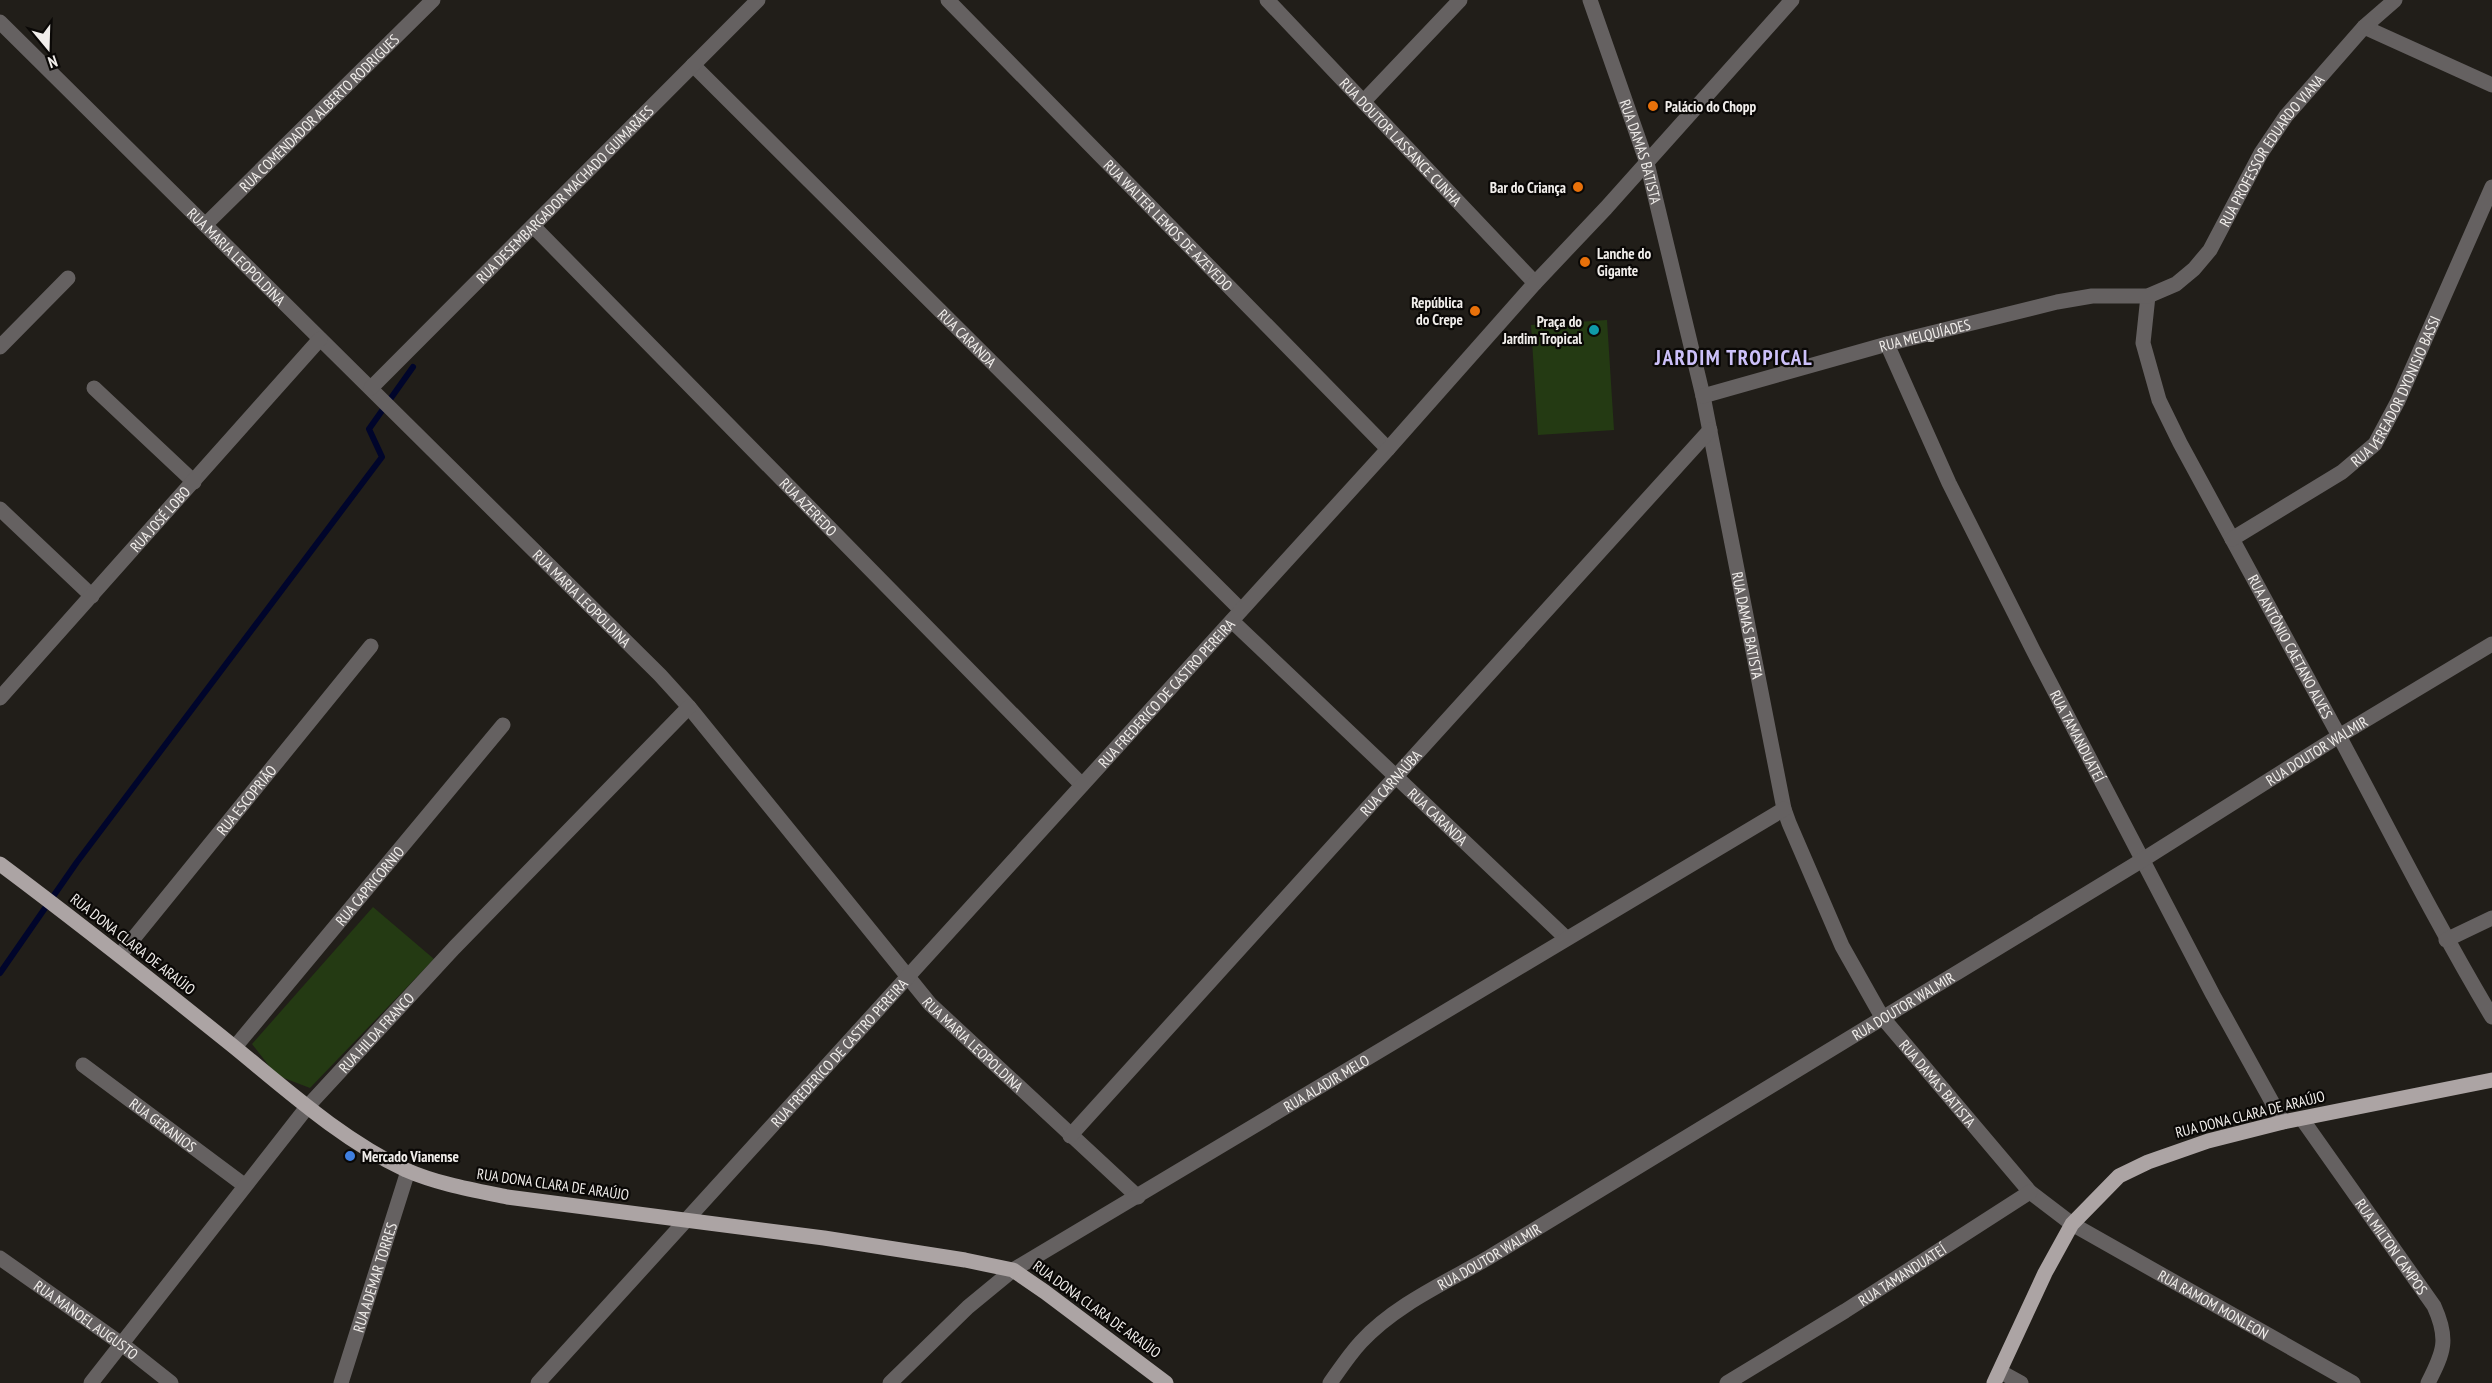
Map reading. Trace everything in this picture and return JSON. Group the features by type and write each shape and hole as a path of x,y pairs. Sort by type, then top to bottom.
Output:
{"main road":[{"name":"RUA DONA CLARA DE ARAÚJO","path":"0,864 120,955 308,1106 360,1143 408,1171 456,1187 507,1197 824,1238 965,1260 1013,1270 1166,1383"},
{"name":"RUA DONA CLARA DE ARAÚJO","path":"1997,1377 2045,1273 2072,1224 2119,1176 2148,1162 2208,1141 2283,1122 2492,1080"}],"street":[{"name":"RUA COMENDADOR ALBERTO RODRIGUES","path":"205,225 434,0"},
{"name":"RUA DESEMBARGADOR MACHADO GUIMARÃES","path":"373,391 758,0"},
{"name":"RUA WALTER LEMOS DE AZEVEDO","path":"948,0 1388,449"},
{"name":"RUA DOUTOR LASSANCE CUNHA","path":"1267,0 1535,283"},
{"path":"1364,101 1460,0"},
{"name":"RUA DAMAS BATISTA","path":"1590,0 1647,163 1703,396 1784,809 1842,946 1882,1017 2030,1192"},
{"name":"RUA FREDERICO DE CASTRO PEREIRA","path":"538,1383 1237,616 1792,0"},
{"name":"RUA PROFESSOR EDUARDO VIANA","path":"2148,296 2176,284 2194,269 2210,250 2261,153 2286,116 2364,27 2395,0"},
{"name":"RUA MARIA LEOPOLDINA","path":"0,22 660,675 689,707 930,1004 1138,1197"},
{"path":"2364,27 2492,85"},
{"name":"RUA CARANDA","path":"693,65 1396,776 1566,938"},
{"name":"RUA VEREADOR DYONISIO BASSI","path":"2232,540 2342,472 2375,444 2398,401 2492,187"},
{"name":"RUA AZEREDO","path":"534,227 1082,785"},
{"path":"0,347 68,278"},
{"name":"RUA MELQUÍADES","path":"1703,396 1887,344 2057,302 2092,296 2148,296"},
{"name":"RUA ANTÔNIO CAETANO ALVES","path":"2148,296 2143,343 2159,400 2446,940 2492,1017"},
{"name":"RUA JOSÉ LOBO","path":"0,698 320,339"},
{"name":"RUA TAMANDUATEÍ","path":"1887,344 1949,483 2033,650 2213,995 2283,1122"},
{"path":"94,388 194,482"},
{"name":"RUA CARNAÚBA","path":"1070,1136 1710,430"},
{"path":"0,510 92,596"},
{"name":"RUA DOUTOR WALMIR","path":"1330,1383 1361,1342 1387,1319 2144,860 2339,736 2492,644"},
{"name":"RUA ESCOPRIÃO","path":"120,955 371,646"},
{"name":"RUA HILDA FRANCO","path":"92,1383 213,1230 244,1185 308,1106 454,948 689,707"},
{"name":"RUA CAPRICORNIO","path":"235,1047 502,724"},
{"name":"RUA ALADIR MELO","path":"890,1383 968,1307 1013,1270 1784,809"},
{"path":"2446,940 2492,918"},
{"name":"RUA GERANIOS","path":"83,1065 244,1185"},
{"name":"RUA MILTON CAMPOS","path":"2302,1119 2434,1306 2442,1323 2445,1339 2442,1356 2428,1383"},
{"name":"RUA ADEMAR TORRES","path":"341,1383 408,1171"},
{"path":"2030,1192 2072,1224"},
{"name":"RUA TAMANDUATEÍ","path":"1727,1383 1845,1311 2030,1192"},
{"name":"RUA RAMOM MONLEON","path":"2072,1224 2353,1383"},
{"name":"RUA MANOEL AUGUSTO","path":"0,1258 123,1345 171,1383"},
{"path":"1997,1377 2021,1383"}],"green space":[{"path":"1607,320 1614,430 1538,435 1531,325"},
{"path":"373,907 434,959 310,1088 276,1075 252,1044"}],"waterway":[{"path":"0,973 77,862 382,457 369,429 413,367"}],"place":[{"name":"Palácio do Chopp","path":"1653,106"},
{"name":"Bar do Criança","path":"1578,187"},
{"name":"Lanche do Gigante","path":"1585,262"},
{"name":"República do Crepe","path":"1475,311"},
{"name":"Praça do Jardim Tropical","path":"1594,330"},
{"name":"Mercado Vianense","path":"350,1156"}],"district":[{"name":"JARDIM TROPICAL","path":"1734,357"}]}
